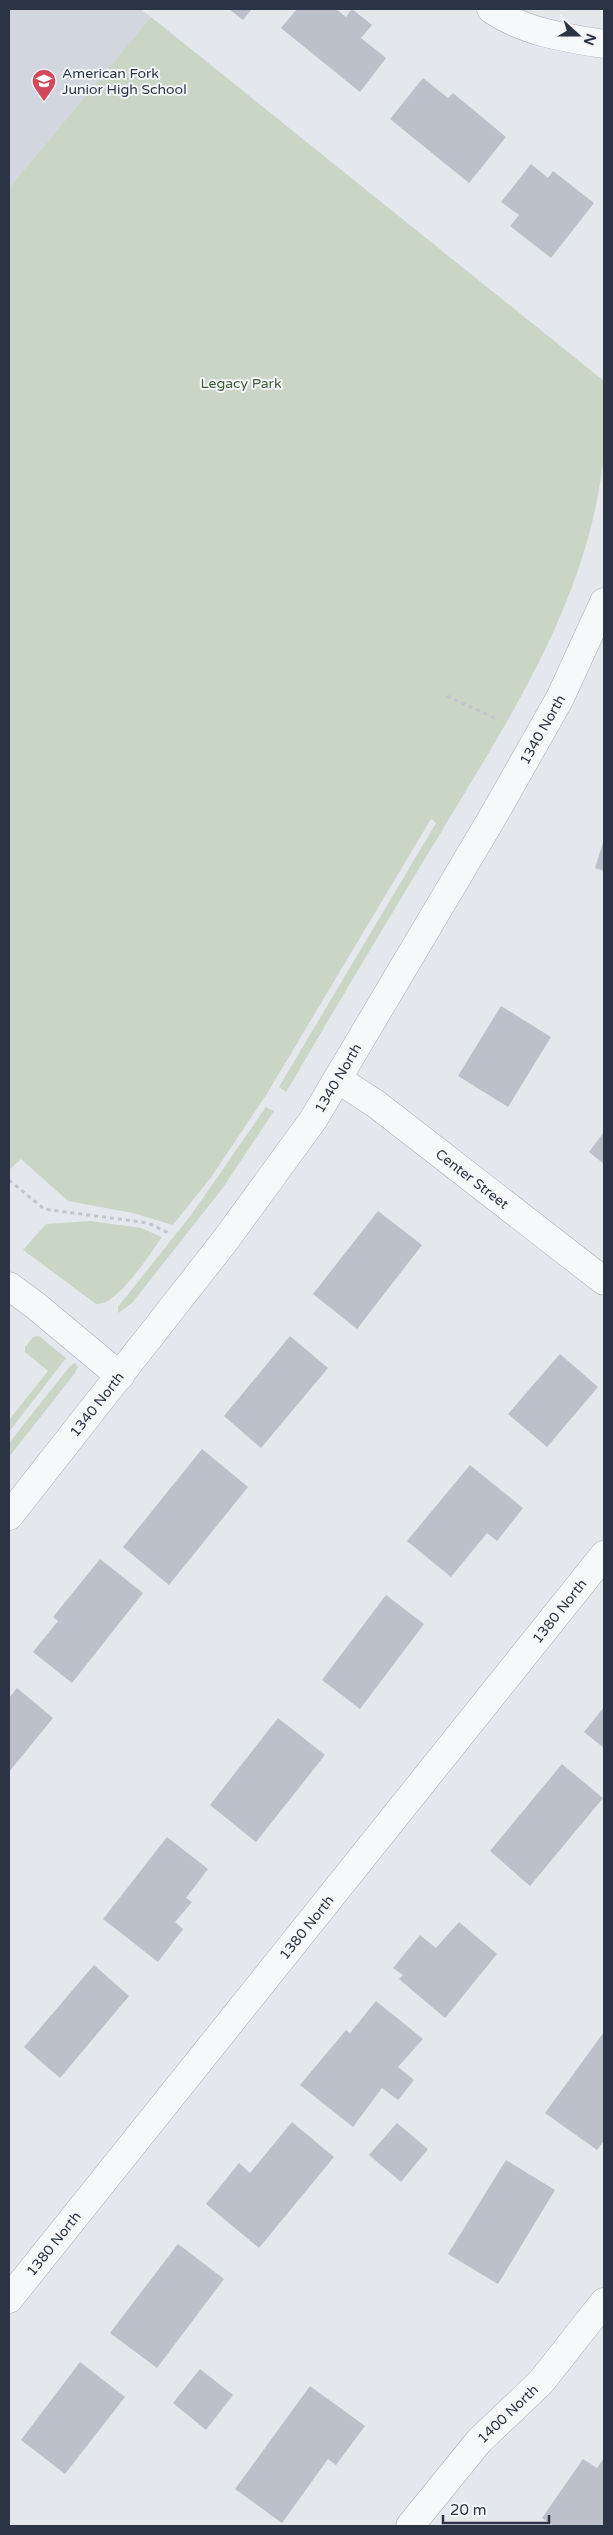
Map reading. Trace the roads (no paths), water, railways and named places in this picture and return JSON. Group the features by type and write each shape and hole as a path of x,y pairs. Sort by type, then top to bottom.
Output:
{"street":[{"path":"491,9 501,16 556,37 604,44"},
{"name":"1340 North","path":"9,1516 235,1227 313,1120 339,1080 491,822 560,698 604,602"},
{"name":"Center Street","path":"339,1080 376,1104 604,1281"},
{"path":"9,1286 120,1376"},
{"name":"1380 North","path":"9,2300 604,1555"},
{"name":"1400 North","path":"410,2526 479,2441 541,2382 604,2302"}],"place":[{"name":"American Fork Junior High School","path":"44,102"}],"park label":[{"name":"Legacy Park","path":"241,383"}]}
